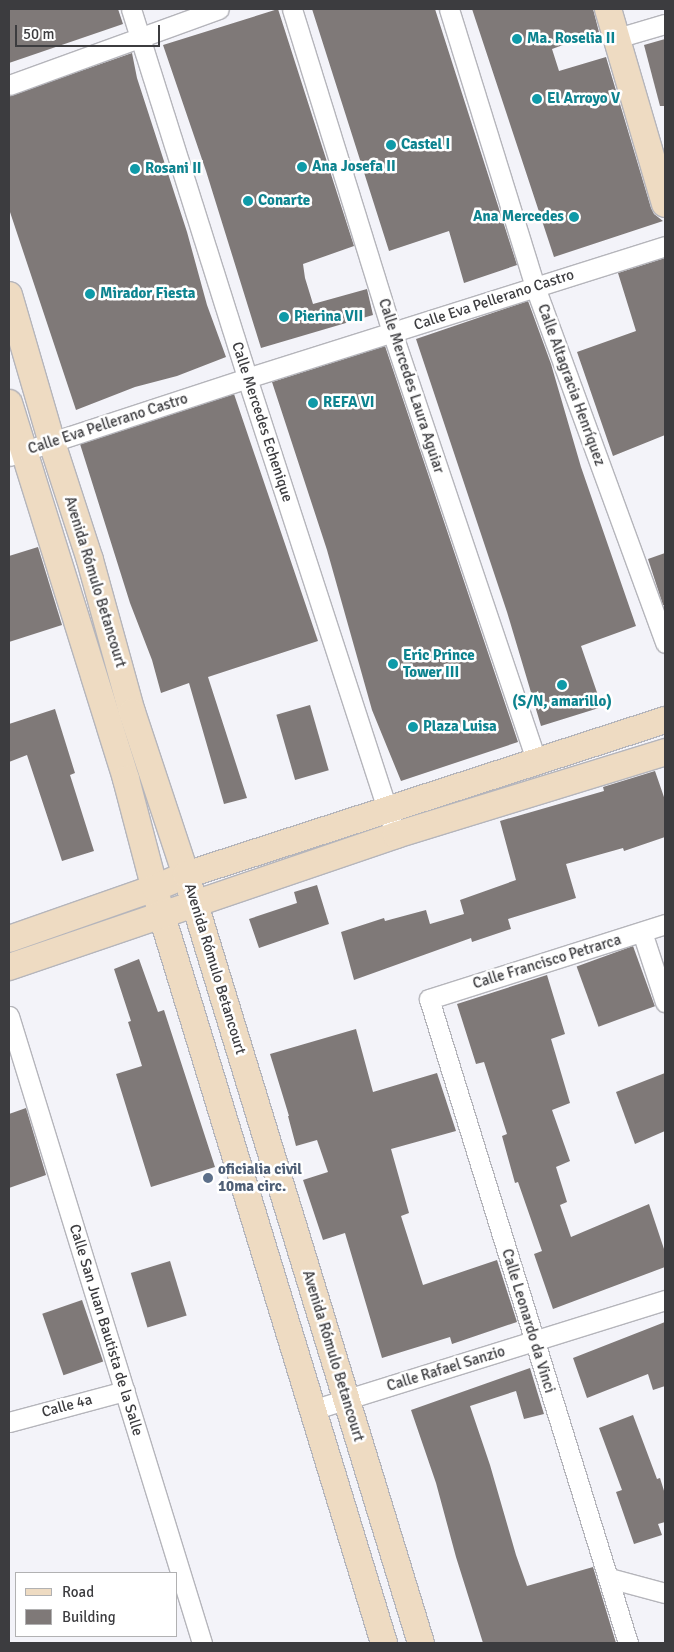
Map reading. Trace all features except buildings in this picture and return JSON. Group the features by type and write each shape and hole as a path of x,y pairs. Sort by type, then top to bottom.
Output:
{"main road":[{"path":"608,9 665,204"},
{"name":"Avenida Rómulo Betancourt","path":"9,295 52,443 90,560 132,712 186,875 421,1643"},
{"name":"Avenida Rómulo Betancourt","path":"9,402 17,454 126,779 162,916 384,1643"},
{"path":"9,939 155,888 186,875 387,808 665,720"},
{"path":"9,967 396,835 665,752"}],"street":[{"name":"Calle Mercedes Echenique","path":"131,9 247,378 396,835"},
{"path":"9,85 219,9"},
{"name":"Calle Mercedes Laura Aguiar","path":"292,9 392,332 536,761"},
{"name":"Calle Altagracia Henríquez","path":"449,9 535,287 665,643"},
{"path":"617,38 665,24"},
{"name":"Calle Eva Pellerano Castro","path":"17,454 247,378 665,246"},
{"name":"Calle Francisco Petrarca","path":"429,999 665,924"},
{"path":"642,932 665,1002"},
{"name":"Calle Leonardo da Vinci","path":"429,999 628,1643"},
{"name":"Calle San Juan Bautista de la Salle","path":"9,1016 202,1643"},
{"name":"Calle Rafael Sanzio","path":"312,1410 665,1300"},
{"name":"Calle 4a","path":"9,1422 125,1391"},
{"path":"609,1578 665,1592"}],"place":[{"name":"Ma. Roselia II","path":"517,39"},
{"name":"El Arroyo V","path":"537,99"},
{"name":"Castel I","path":"391,145"},
{"name":"Ana Josefa II","path":"302,167"},
{"name":"Rosani II","path":"135,169"},
{"name":"Conarte","path":"248,201"},
{"name":"Ana Mercedes","path":"574,217"},
{"name":"Mirador Fiesta","path":"90,294"},
{"name":"Pierina VII","path":"284,317"},
{"name":"REFA VI","path":"313,403"},
{"name":"Eric Prince Tower III","path":"393,664"},
{"name":"(S/N, amarillo)","path":"562,685"},
{"name":"Plaza Luisa","path":"413,727"},
{"name":"oficialia civil 10ma circ.","path":"208,1178"}]}
